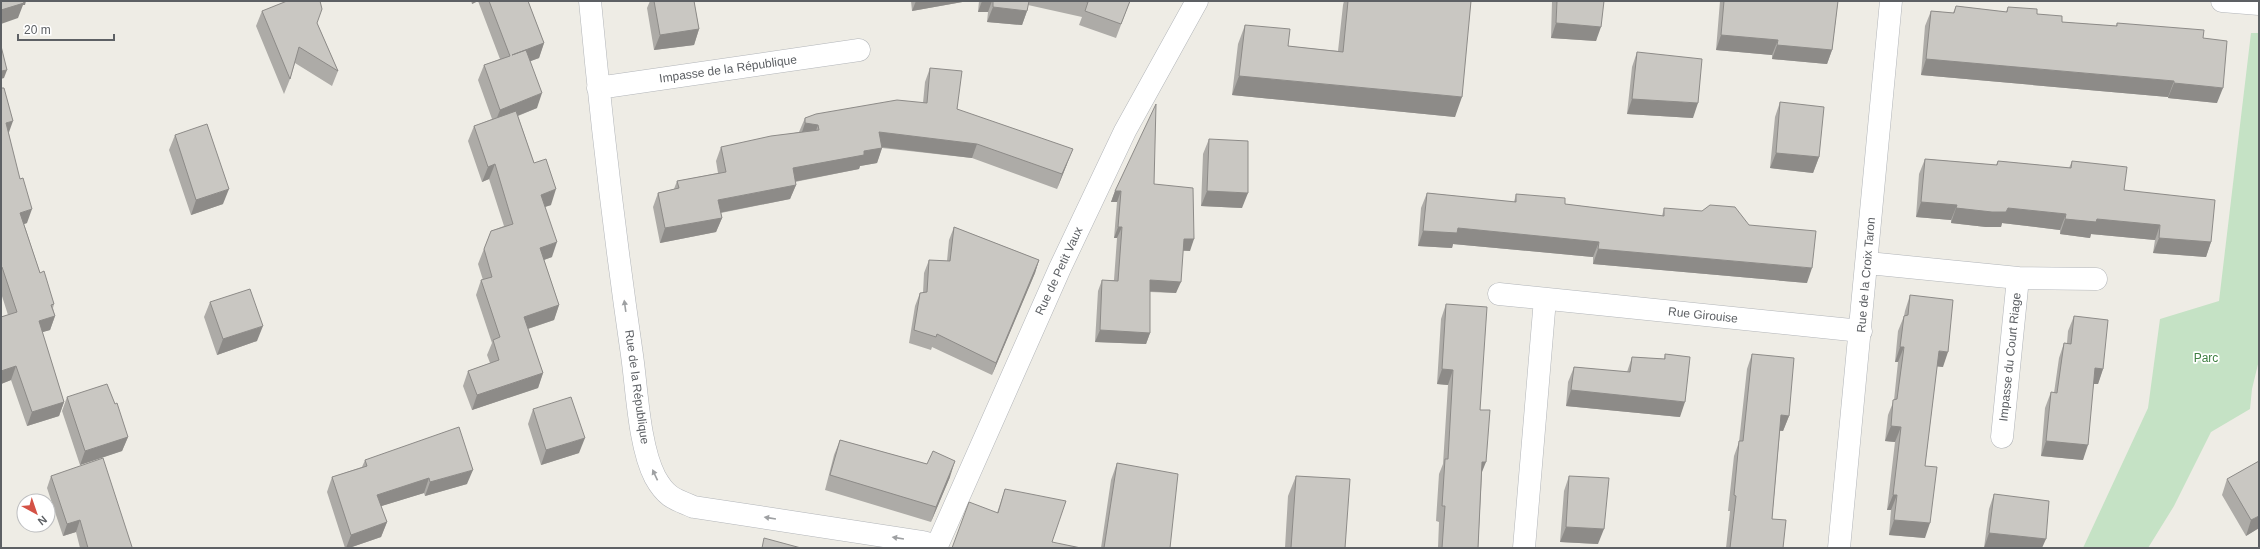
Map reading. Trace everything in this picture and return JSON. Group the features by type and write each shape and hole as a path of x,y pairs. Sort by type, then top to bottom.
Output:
{"street":[{"name":"Rue de la République","path":"590,1 598,88 623,296 646,450 655,476 669,497 694,507 923,542 936,547"},
{"name":"Rue de Petit Vaux","path":"936,547 1063,260 1125,131 1197,1"},
{"name":"Rue de la Croix Taron","path":"1839,548 1868,263 1891,1"},
{"path":"2222,1 2259,4"},
{"name":"Impasse de la République","path":"598,88 859,50"},
{"name":"Impasse du Court Riage","path":"1868,263 2018,278 2096,280"},
{"name":"Impasse du Court Riage","path":"2002,437 2018,278"},
{"name":"Rue Girouise","path":"1499,294 1861,332"},
{"path":"1524,548 1545,299"}],"green space":[{"name":"Parc","path":"2251,33 2259,33 2259,360 2252,389 2250,409 2211,432 2174,506 2148,548 2083,548 2148,408 2160,319 2219,301"}],"building":[{"path":"1,1 23,1 24,3 1,10"},
{"path":"287,1 320,1 322,9 317,23 338,71 299,47 290,79 262,11"},
{"path":"489,1 528,1 544,43 512,55 526,50 542,93 500,110 484,65 510,56"},
{"path":"654,1 694,1 699,29 660,35"},
{"path":"993,1 1029,1 1027,11 993,7"},
{"path":"1083,1 1130,1 1121,24 1085,11 1088,2"},
{"path":"1348,1 1471,1 1462,97 1239,76 1245,25 1290,29 1288,46 1343,52"},
{"path":"1557,1 1604,1 1601,27 1556,23"},
{"path":"1724,1 1838,1 1832,50 1777,45 1778,40 1721,35"},
{"path":"1956,6 2007,12 2008,7 2037,9 2037,14 2062,16 2062,22 2117,26 2117,23 2204,30 2203,38 2227,41 2223,88 2174,83 2174,81 1926,59 1931,11 1954,13"},
{"path":"1,46 7,70 1,71"},
{"path":"1637,52 1702,59 1698,103 1632,99"},
{"path":"930,68 962,71 957,109 1073,149 1062,174 977,144 879,132 882,148 864,151 864,155 793,168 796,185 718,200 722,218 665,228 658,193 679,188 677,181 726,172 721,147 771,136 819,130 818,125 805,123 805,118 816,114 897,100 927,103"},
{"path":"1,88 4,88 13,121 6,123 20,179 23,178 32,209 20,213 40,273 44,271 54,304 51,305 55,316 39,321 64,402 32,412 16,366 1,371 1,317 17,312 1,267"},
{"path":"1780,102 1824,107 1819,157 1776,153"},
{"path":"1156,104 1154,184 1193,188 1194,239 1184,239 1181,282 1150,280 1150,333 1100,330 1102,280 1118,281 1122,227 1118,227 1121,191 1115,191"},
{"path":"516,111 534,163 546,159 556,189 541,195 557,242 540,248 559,305 524,317 543,373 477,395 468,371 499,360 493,340 500,337 481,280 492,277 484,249 491,231 513,224 495,164 488,167 474,126"},
{"path":"207,124 229,189 196,200 175,135"},
{"path":"1209,139 1248,141 1248,193 1207,191"},
{"path":"1925,159 1997,165 1998,161 2071,168 2072,161 2127,167 2124,190 2215,200 2211,242 2159,238 2160,225 2097,219 2096,222 2065,219 2066,214 2008,208 2006,212 1992,212 1956,208 1957,205 1921,202"},
{"path":"1427,193 1516,202 1516,194 1565,198 1565,204 1664,216 1664,208 1702,211 1710,205 1735,207 1749,225 1816,231 1812,268 1598,249 1599,242 1458,228 1457,233 1423,231"},
{"path":"954,227 1039,260 996,363 937,334 936,337 914,330 920,293 927,292 929,260 950,261"},
{"path":"250,289 263,326 223,339 210,302"},
{"path":"1910,295 1953,300 1948,352 1939,351 1925,466 1937,467 1930,523 1894,520 1897,495 1893,495 1901,427 1891,426 1893,400 1897,399 1904,347 1900,347 1904,316 1908,315"},
{"path":"1446,304 1487,307 1480,410 1490,410 1486,462 1482,462 1478,548 1442,548 1445,506 1442,506 1445,459 1448,459 1453,370 1442,369"},
{"path":"2074,316 2108,320 2103,369 2095,368 2088,445 2046,441 2051,392 2057,393 2064,343 2071,344"},
{"path":"1665,354 1690,357 1685,402 1571,390 1574,367 1630,372 1632,357 1665,359"},
{"path":"1752,354 1794,358 1789,416 1781,415 1772,519 1786,520 1783,548 1730,548 1736,496 1734,495 1739,441 1743,441"},
{"path":"107,384 115,404 117,403 128,437 85,451 67,397"},
{"path":"571,397 585,438 546,450 533,409"},
{"path":"459,427 473,470 430,482 429,478 377,495 387,522 351,535 332,477 367,466 365,460"},
{"path":"840,440 927,464 933,451 955,461 936,507 830,475"},
{"path":"103,458 132,548 88,548 80,520 67,524 51,476"},
{"path":"2259,461 2259,516 2251,520 2227,479"},
{"path":"1117,463 1178,474 1170,548 1104,548"},
{"path":"1296,476 1350,479 1345,548 1291,548"},
{"path":"1569,476 1609,478 1604,529 1566,527"},
{"path":"1005,489 1066,501 1052,542 1081,548 952,548 969,502 998,513"},
{"path":"1994,494 2049,501 2046,539 1989,533"},
{"path":"764,538 801,548 762,548"}]}
